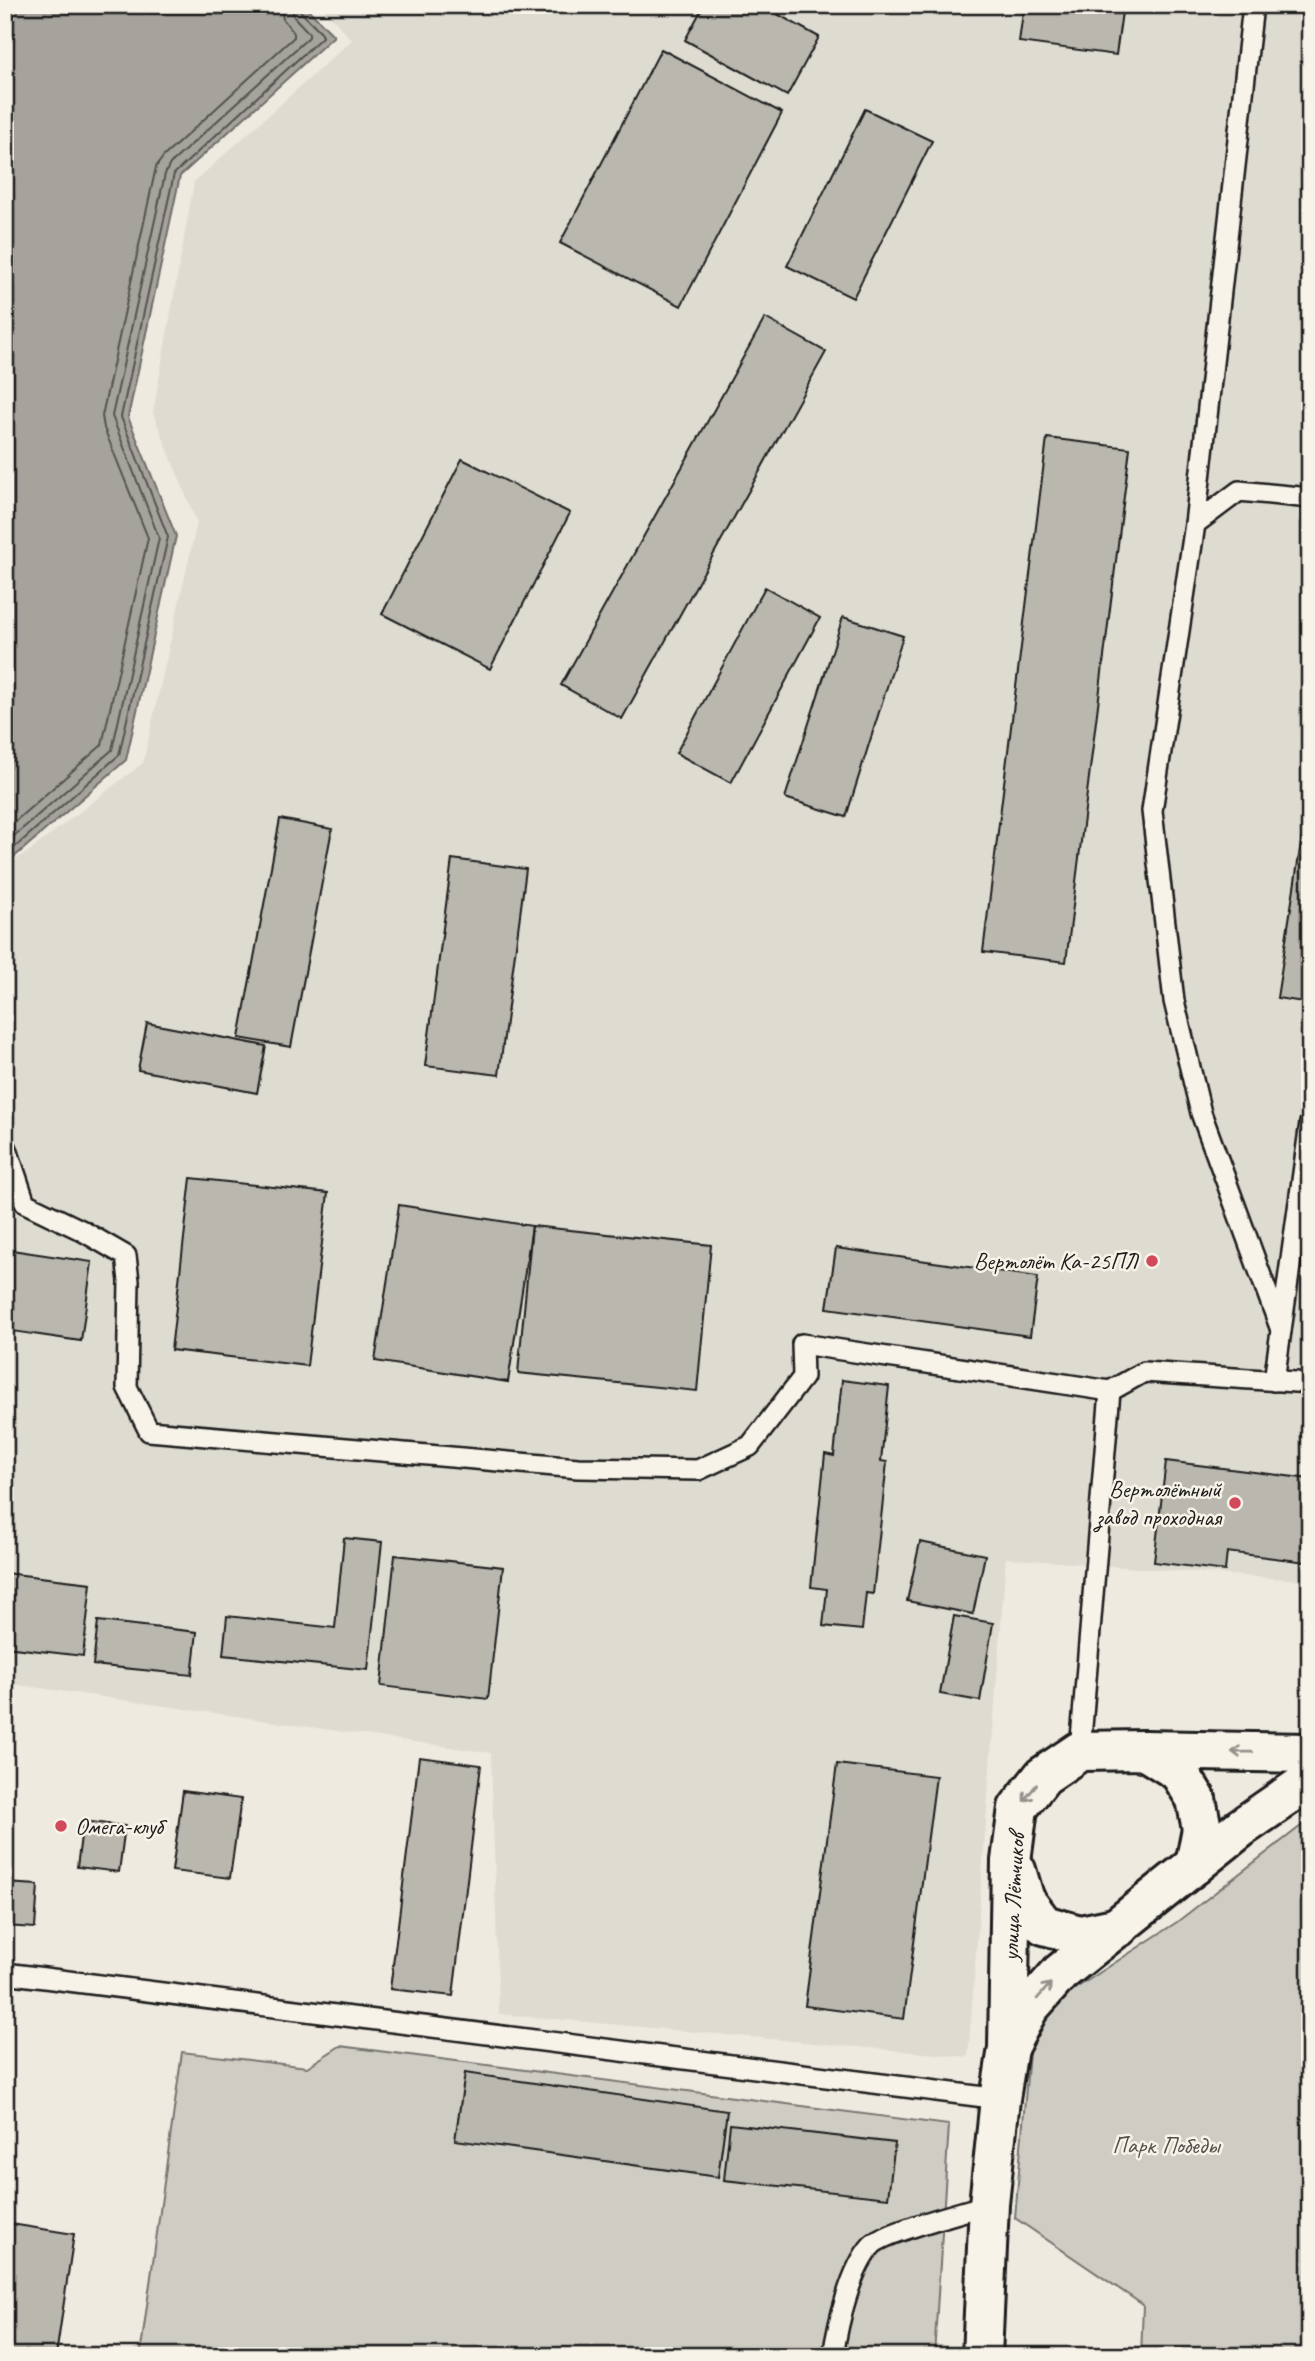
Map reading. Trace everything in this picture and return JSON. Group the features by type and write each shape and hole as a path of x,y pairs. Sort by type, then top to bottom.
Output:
{"main road":[{"path":"1144,1750 1180,1772 1196,1799 1202,1829 1195,1865"},
{"path":"1080,1751 1310,1753"},
{"name":"улица Лётчиков","path":"982,2356 989,2204 999,2099 1008,2048 1012,1855 1018,1808 1043,1776 1080,1751"},
{"name":"улица Лётчиков","path":"1008,2048 1029,2008 1060,1973 1242,1827 1310,1780"},
{"path":"1012,1855 1025,1900 1044,1925 1080,1935 1119,1927"}],"lane":[{"path":"1253,5 1195,524 1152,811 1174,1001 1201,1113 1281,1330"},
{"path":"1195,524 1238,491 1310,498"},
{"path":"1274,1381 1310,1123"},
{"path":"7,1149 25,1203 81,1230 125,1256 129,1281 127,1387 149,1431 578,1468 698,1470 750,1446 803,1377 802,1344 1110,1391 1144,1372 1310,1383"},
{"path":"1080,1751 1110,1391"},
{"path":"5,1973 999,2099"},
{"path":"833,2356 837,2333 858,2265 874,2243 989,2204"}],"shaded area":[{"path":"320,5 1310,5 1310,1581 1006,1558 968,2057 499,2014 491,1753 5,1683 5,866 28,852 143,763 197,523 153,413 194,182 352,40"}],"green space":[{"name":"Парк Победы","path":"1310,1819 1310,2356 1141,2356 1143,2305 1015,2218 1032,2017 1177,1922"},
{"path":"340,2046 949,2125 934,2356 140,2356 182,2052 307,2067"}],"water":[{"path":"5,5 304,5 334,36 180,176 128,417 176,536 126,760 5,865"}],"building":[{"path":"704,5 761,5 819,37 787,96 685,40"},
{"path":"1024,5 1123,5 1116,55 1019,42"},
{"path":"661,49 782,113 681,306 560,243"},
{"path":"865,109 932,141 853,298 787,266"},
{"path":"765,318 826,352 622,719 561,685"},
{"path":"1047,438 1130,448 1066,962 983,952"},
{"path":"462,459 570,513 490,669 382,614"},
{"path":"765,587 820,618 731,783 676,753"},
{"path":"843,617 903,636 846,817 785,798"},
{"path":"1310,784 1310,1003 1277,998"},
{"path":"280,819 332,829 291,1047 239,1038"},
{"path":"452,859 526,869 499,1075 425,1066"},
{"path":"147,1023 266,1046 257,1093 138,1070"},
{"path":"191,1178 328,1193 307,1366 171,1350"},
{"path":"399,1205 532,1226 508,1382 375,1361"},
{"path":"532,1226 711,1245 697,1391 518,1373"},
{"path":"836,1248 1038,1277 1030,1336 827,1308"},
{"path":"5,1249 92,1262 81,1341 5,1330"},
{"path":"842,1380 889,1386 881,1461 887,1462 873,1594 866,1593 862,1630 823,1626 827,1589 811,1587 825,1454 834,1456"},
{"name":"Вертолётный завод проходная","path":"1166,1461 1310,1479 1310,1527 1306,1562 1227,1552 1225,1571 1154,1562"},
{"path":"344,1538 382,1542 368,1670 223,1655 227,1616 335,1628"},
{"path":"920,1542 985,1555 973,1614 907,1601"},
{"path":"395,1555 503,1567 488,1699 381,1686"},
{"path":"5,1573 91,1583 83,1656 5,1647"},
{"path":"954,1616 993,1623 980,1701 940,1694"},
{"path":"98,1621 197,1632 192,1675 93,1665"},
{"path":"419,1757 481,1765 453,1996 390,1989"},
{"path":"837,1764 936,1776 904,2019 805,2006"},
{"path":"183,1791 241,1799 230,1878 172,1871"},
{"path":"83,1821 125,1826 119,1872 77,1867"},
{"path":"5,1883 38,1885 35,1928 5,1926"},
{"path":"465,2073 727,2111 718,2177 455,2140"},
{"path":"730,2124 895,2143 888,2198 724,2180"},
{"path":"5,2223 74,2234 56,2356 5,2356"}],"place":[{"name":"Вертолёт Ка-25ПЛ","path":"1152,1261"},
{"name":"Вертолётный завод проходная","path":"1235,1503"},
{"name":"Омега-клуб","path":"61,1826"}]}
